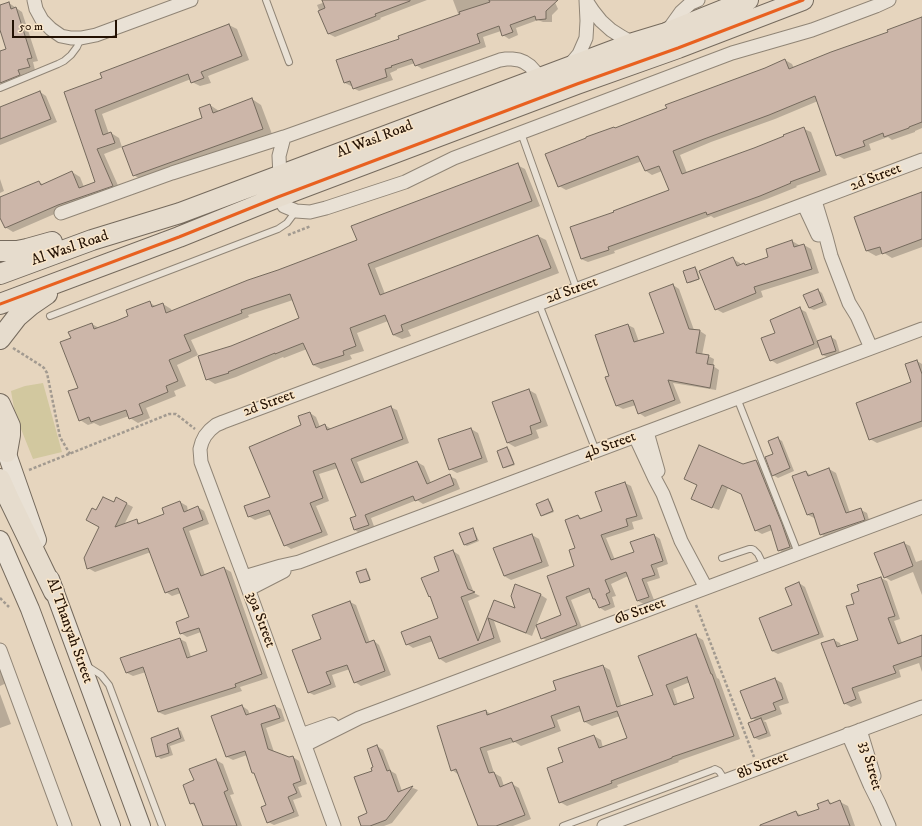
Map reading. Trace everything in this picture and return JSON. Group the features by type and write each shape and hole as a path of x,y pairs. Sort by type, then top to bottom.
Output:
{"main road":[{"name":"Al Wasl Road","path":"0,274 92,240 180,213 634,43 666,33 748,0"},
{"name":"Al Wasl Road","path":"0,304 179,237 278,197 570,86 678,48 803,0"},
{"path":"0,292 106,252 180,213"},
{"path":"0,251 17,251 27,249 73,235 92,240"},
{"path":"5,343 17,317 31,305 78,275"},
{"path":"0,404 10,426 10,435 3,443"},
{"name":"Al Thanyah Street","path":"3,443 54,592 141,826"},
{"path":"0,479 54,592"},
{"path":"0,574 2,545"},
{"name":"Al Thanyah Street","path":"2,545 30,609 111,826"}],"street":[{"path":"34,0 36,9 42,20 61,36 71,38 96,36 191,0"},
{"path":"586,0 593,12 611,30 634,43"},
{"path":"567,68 579,54 586,38 588,21 586,0"},
{"path":"666,33 681,12 686,7 698,0"},
{"path":"278,197 284,206 296,211 318,211 397,185 412,179 446,161 732,53 812,30 889,0"},
{"path":"61,213 172,173 284,137 506,58 524,62 541,78"},
{"path":"280,176 279,156 284,137"},
{"name":"2d Street","path":"205,436 216,425 223,422 922,160"},
{"path":"810,203 826,237 831,256 849,303 857,316 866,350"},
{"name":"4b Street","path":"246,583 922,329"},
{"path":"641,434 655,479 663,494 681,541 685,561 698,591"},
{"name":"39a Street","path":"205,436 200,449 201,462 334,826"},
{"name":"6b Street","path":"303,740 922,507"},
{"path":"0,650 65,826"},
{"name":"8b Street","path":"604,826 922,707"},
{"name":"33 Street","path":"854,732 876,783 880,803 889,826"}],"lane":[{"path":"266,0 289,62"},
{"path":"0,88 64,61 77,47 81,38"},
{"path":"521,133 577,290"},
{"path":"50,316 278,229 288,223 296,211"},
{"path":"539,304 596,451"},
{"path":"737,398 798,554"},
{"path":"722,558 749,550 754,550 758,554 764,566"},
{"path":"81,662 101,675 109,685 162,826"},
{"path":"563,826 713,770 719,771 726,780"}],"path":[{"path":"5,343 40,365 47,373 60,437 70,454"},
{"path":"29,470 169,414 176,414 205,436"},
{"path":"698,591 758,768"},
{"path":"0,598 9,607"}],"shaded area":[{"path":"43,383 62,452 33,459 15,414 11,391 25,386"}],"building":[{"path":"322,0 410,1 375,14 376,16 328,34 318,11 325,8"},
{"path":"489,0 558,0 546,11 546,19 536,20 535,16 510,25 513,32 502,36 499,26 477,34 480,43 415,66 412,59 391,66 392,67 385,69 387,77 353,89 350,81 344,83 336,60 399,39 398,36 460,14 459,12 490,2"},
{"path":"9,2 11,9 16,7 32,58 27,59 30,67 18,70 20,75 0,83 0,51 6,49 0,30 0,5"},
{"path":"922,17 922,122 884,137 883,133 863,141 865,146 836,156 815,96 673,151 682,174 754,148 804,127 820,171 790,182 791,183 760,196 707,215 706,212 608,247 609,250 581,259 570,227 614,212 613,211 669,190 659,166 645,171 638,156 558,187 545,154 586,137 614,127 615,128 667,108 665,105 765,68 785,59 789,69 831,52 888,32 887,30"},
{"path":"229,24 242,56 201,72 204,78 191,83 188,74 95,110 103,135 111,132 115,143 97,149 113,186 58,205 5,228 0,218 0,197 39,181 41,185 72,171 79,188 95,182 64,92 102,78 100,73"},
{"path":"40,91 51,119 0,139 0,107"},
{"path":"252,98 263,129 133,176 122,147 202,118 199,108 210,104 213,113"},
{"path":"518,163 532,201 368,264 380,295 538,235 551,268 401,325 403,331 393,335 385,315 350,328 356,346 343,351 344,355 313,365 303,343 228,372 229,373 206,380 198,356 231,346 299,318 290,294 241,310 242,313 184,335 191,351 169,360 178,381 166,386 168,392 139,404 143,414 129,419 126,410 91,422 89,417 79,421 68,391 78,388 60,342 71,338 68,332 92,323 94,329 116,321 128,316 126,310 150,301 152,307 163,303 166,313 248,280 357,240 351,226"},
{"path":"922,192 922,239 882,254 880,247 866,251 854,217"},
{"path":"792,240 794,247 804,244 812,269 754,287 756,293 715,310 699,271 733,257 737,266 744,263 745,265 768,257 766,249"},
{"path":"695,267 699,279 687,283 683,271"},
{"path":"673,284 689,329 700,330 696,353 709,355 707,364 714,365 710,388 668,380 675,400 638,414 633,400 616,406 605,377 609,376 595,335 628,324 634,342 664,333 649,293"},
{"path":"818,289 823,302 809,308 803,295"},
{"path":"800,307 814,344 770,361 761,338 775,333 770,320"},
{"path":"831,336 836,351 822,355 817,341"},
{"path":"917,360 922,374 922,421 869,440 856,403 911,382 905,364"},
{"path":"529,389 541,422 530,426 532,434 507,443 492,402"},
{"path":"391,406 403,439 351,459 361,483 417,461 427,484 450,474 454,485 415,501 413,496 365,515 369,525 354,530 350,518 356,516 335,463 313,471 323,498 310,503 322,532 284,546 269,510 248,517 244,506 270,497 249,447 301,425 298,416 310,412 316,428 325,424 327,430"},
{"path":"471,428 482,458 449,470 438,439"},
{"path":"778,437 790,468 772,476 765,457 773,454 768,441"},
{"path":"699,445 743,464 756,460 790,547 778,551 770,525 755,531 741,494 722,485 712,508 691,499 697,485 684,479"},
{"path":"507,447 514,464 503,468 497,451"},
{"path":"829,468 846,513 861,508 865,520 820,535 813,513 807,515 792,476 806,471 808,476"},
{"path":"625,482 637,516 626,519 628,526 601,535 611,560 634,552 630,542 654,534 663,561 651,565 655,575 642,579 649,597 637,601 626,572 605,580 610,592 606,594 610,604 599,608 595,599 593,599 589,588 566,597 577,625 541,639 536,625 561,615 547,576 574,566 569,550 575,548 565,520 578,515 580,519 602,511 595,492"},
{"path":"103,497 114,502 116,497 127,503 115,527 137,519 138,524 164,514 162,508 180,501 184,512 198,506 203,520 183,528 201,576 224,567 262,674 235,684 236,687 158,712 143,667 126,673 120,658 180,638 187,658 207,651 199,628 180,634 176,622 189,617 178,588 165,593 148,548 87,569 84,558 99,527 86,520 92,508 96,510"},
{"path":"548,499 553,511 541,516 536,504"},
{"path":"473,528 477,540 464,545 459,533"},
{"path":"532,534 542,562 504,576 493,548"},
{"path":"904,542 913,566 884,578 874,553"},
{"path":"453,550 468,589 475,592 461,597 478,641 494,600 515,608 511,596 515,584 541,594 526,633 488,618 494,638 439,659 430,636 406,645 401,632 438,618 430,596 429,597 421,578 439,571 434,557"},
{"path":"366,569 370,580 360,583 356,572"},
{"path":"881,577 895,616 888,618 898,644 922,635 922,656 893,666 896,673 852,688 856,699 844,704 821,643 834,639 837,647 858,640 846,606 854,604 851,594 859,591 857,585"},
{"path":"799,582 819,634 772,651 759,618 792,605 785,588"},
{"path":"350,601 366,643 374,640 385,671 354,683 347,665 326,672 331,684 308,693 292,650 321,639 312,615"},
{"path":"696,634 734,736 672,757 611,781 612,783 559,803 547,768 563,762 558,748 594,735 599,748 627,738 617,711 584,722 579,706 551,716 555,727 513,742 511,738 480,748 489,773 494,772 500,787 512,782 525,815 496,826 478,826 456,769 451,771 437,726 486,710 487,715 556,690 553,681 603,665 617,707 653,695 638,656","holes":["687,677 694,698 674,705 666,685"]},
{"path":"775,678 783,699 773,703 776,710 751,719 740,691"},
{"path":"242,705 246,715 275,705 280,718 261,724 268,749 289,757 293,756 301,781 293,784 297,793 288,797 294,812 267,823 261,807 266,805 254,773 252,773 245,751 226,757 211,716"},
{"path":"761,718 767,733 754,738 748,723"},
{"path":"178,728 181,738 167,744 169,753 156,757 151,738"},
{"path":"377,745 387,771 390,770 398,792 413,786 386,820 370,826 361,826 358,817 367,813 354,777 372,771 371,768 373,767 367,749"},
{"path":"216,759 228,790 224,792 237,826 203,826 194,803 190,804 183,785 194,780 189,769"},
{"path":"828,800 830,804 840,800 850,826 760,826 796,811 798,816 819,809 817,804"}],"transit line":[{"path":"0,304 179,237 278,197 803,0"}]}
